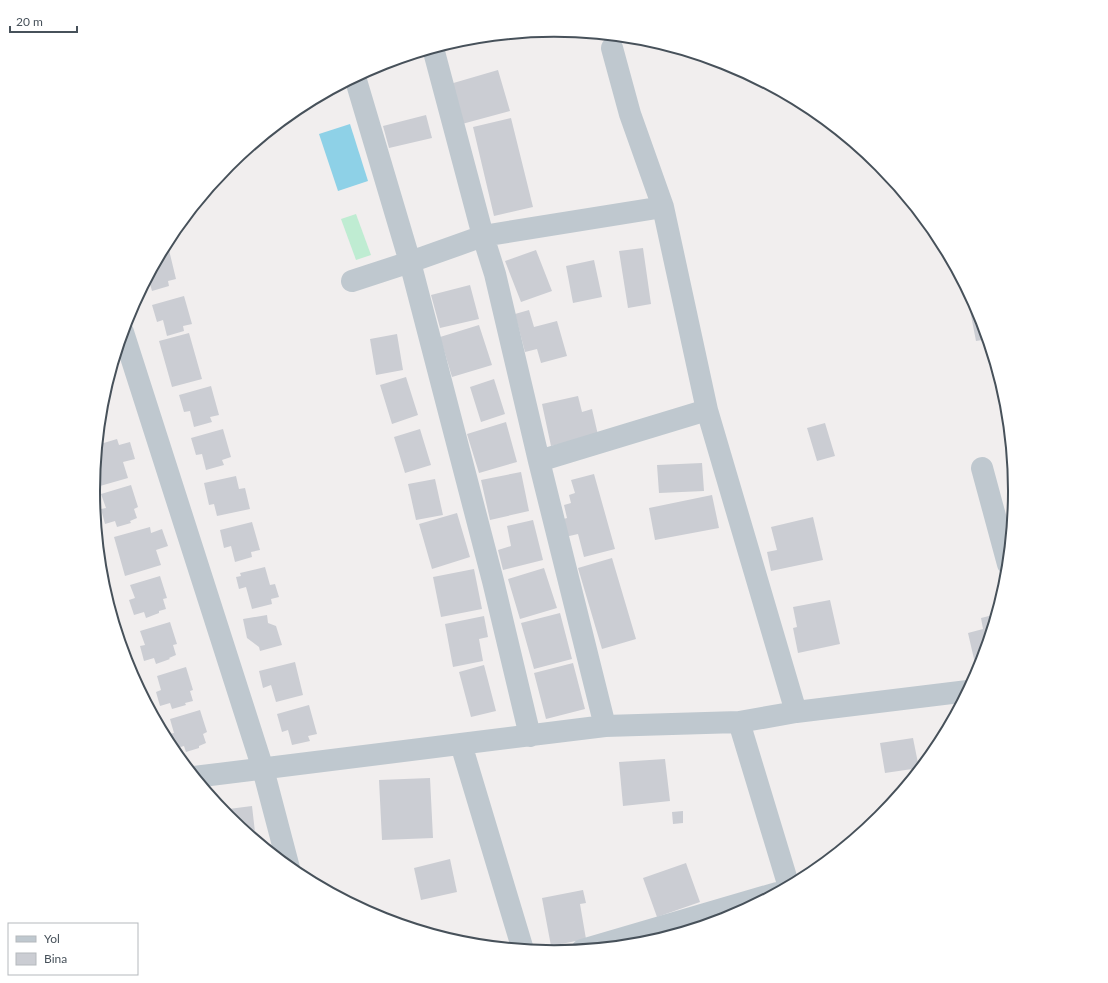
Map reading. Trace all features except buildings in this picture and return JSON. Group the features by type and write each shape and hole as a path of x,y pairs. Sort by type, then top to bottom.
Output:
{"street":[{"path":"612,48 630,114 663,207 707,410 796,712"},
{"path":"434,53 483,236 495,274 539,461 605,726"},
{"path":"357,82 410,262 491,573 530,736"},
{"path":"352,281 483,236 663,207"},
{"path":"125,342 263,769 287,859"},
{"path":"539,461 707,410"},
{"path":"982,468 1005,552"},
{"path":"200,776 605,726 739,722 796,712 963,692"},
{"path":"739,722 787,881"},
{"path":"461,744 521,945"},
{"path":"607,943 752,900"}],"green space":[{"path":"356,214 371,255 356,260 341,219"}],"water":[{"path":"350,124 368,181 338,191 319,134"}]}
